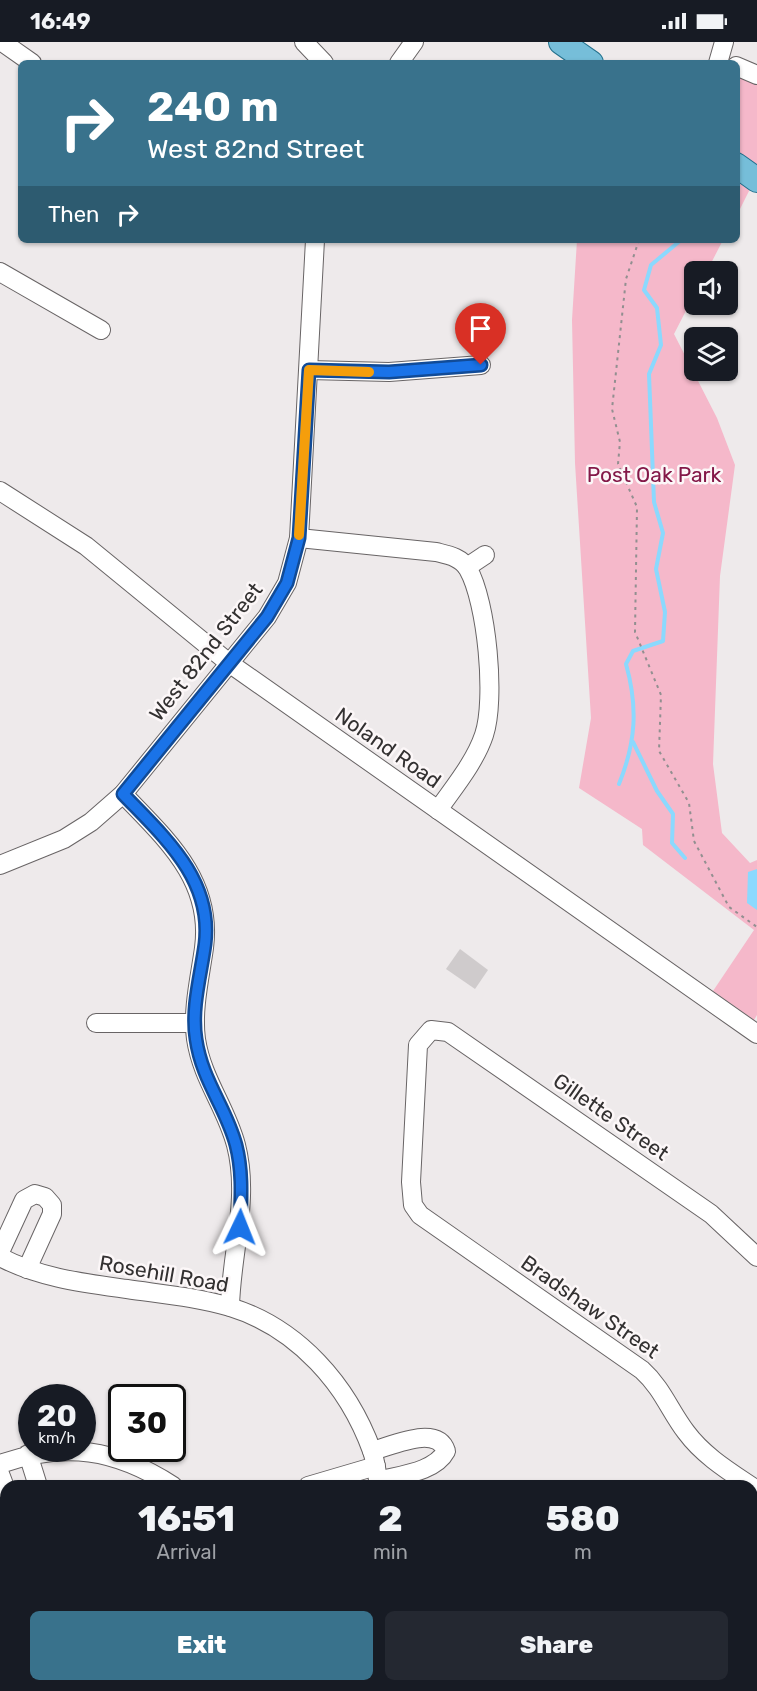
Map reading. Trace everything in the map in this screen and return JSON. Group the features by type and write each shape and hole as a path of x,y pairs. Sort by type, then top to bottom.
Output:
{"main road":[{"path":"561,42 587,60"},
{"path":"740,168 757,180"}],"street":[{"path":"2,42 29,60"},
{"path":"304,42 321,60"},
{"path":"401,60 414,42"},
{"path":"740,66 757,75"},
{"name":"West 82nd Street","path":"0,865 64,838 91,822 123,794 267,617 287,583 299,538 315,243"},
{"path":"0,272 101,330"},
{"path":"309,370 389,372 481,365"},
{"name":"Noland Road","path":"0,491 86,546 229,663 757,1034"},
{"path":"299,538 436,552 456,557 467,567 480,602 491,695 489,717 483,738 473,758 438,810"},
{"path":"467,567 485,555"},
{"path":"123,794 175,848 187,865 201,897 205,940 195,1023 202,1067 229,1126 240,1165 240,1227 230,1307"},
{"path":"96,1023 195,1023"},
{"name":"Bradshaw Street","path":"430,1030 418,1045 411,1182 413,1205 420,1215 642,1370 667,1398 679,1422 701,1450 742,1480"},
{"name":"Gillette Street","path":"430,1030 448,1032 711,1214 757,1257"},
{"path":"0,1252 24,1200 35,1194 45,1197 52,1204 52,1214 27,1269"},
{"name":"Rosehill Road","path":"0,1257 27,1269 73,1281 201,1300 230,1307 265,1322 310,1353 333,1379 349,1403 376,1471"},
{"path":"96,1453 128,1461 162,1480"},
{"path":"0,1464 18,1458"},
{"path":"30,1462 36,1480"},
{"path":"335,1480 376,1471"}],"path":[{"path":"638,243 626,279 612,409 620,442 618,464 637,507 638,531 634,576 635,632 661,695 659,751 689,803 694,841 729,907 757,927"}],"green space":[{"path":"740,75 757,82 757,168 740,155"},
{"path":"740,178 751,187 740,209"},
{"name":"Post Oak Park","path":"577,243 721,243 712,261 684,261 684,314 674,334 684,354 684,381 698,381 717,418 735,465 720,576 713,764 722,833 750,863 757,860 757,1015 754,1020 713,991 754,930 643,845 642,829 579,788 591,718 575,463 572,320"}],"water":[{"path":"757,869 757,910 747,903 748,872"}],"building":[{"path":"460,949 488,970 475,989 446,969"}],"waterway":[{"path":"619,784 629,754 634,710 626,664 633,651 663,641 665,612 656,569 663,533 654,502 649,374 661,345 657,308 644,290 651,265 677,243"},
{"path":"633,742 657,791 673,814 672,843 685,858"}],"slow traffic":[{"path":"299,535 309,370 369,372"}],"route":[{"path":"240,1227 240,1165 236,1144 209,1086 196,1038 197,1000 205,940 201,897 187,865 175,848 123,794 267,617 287,583 299,538 309,370 389,372 481,365"}]}
